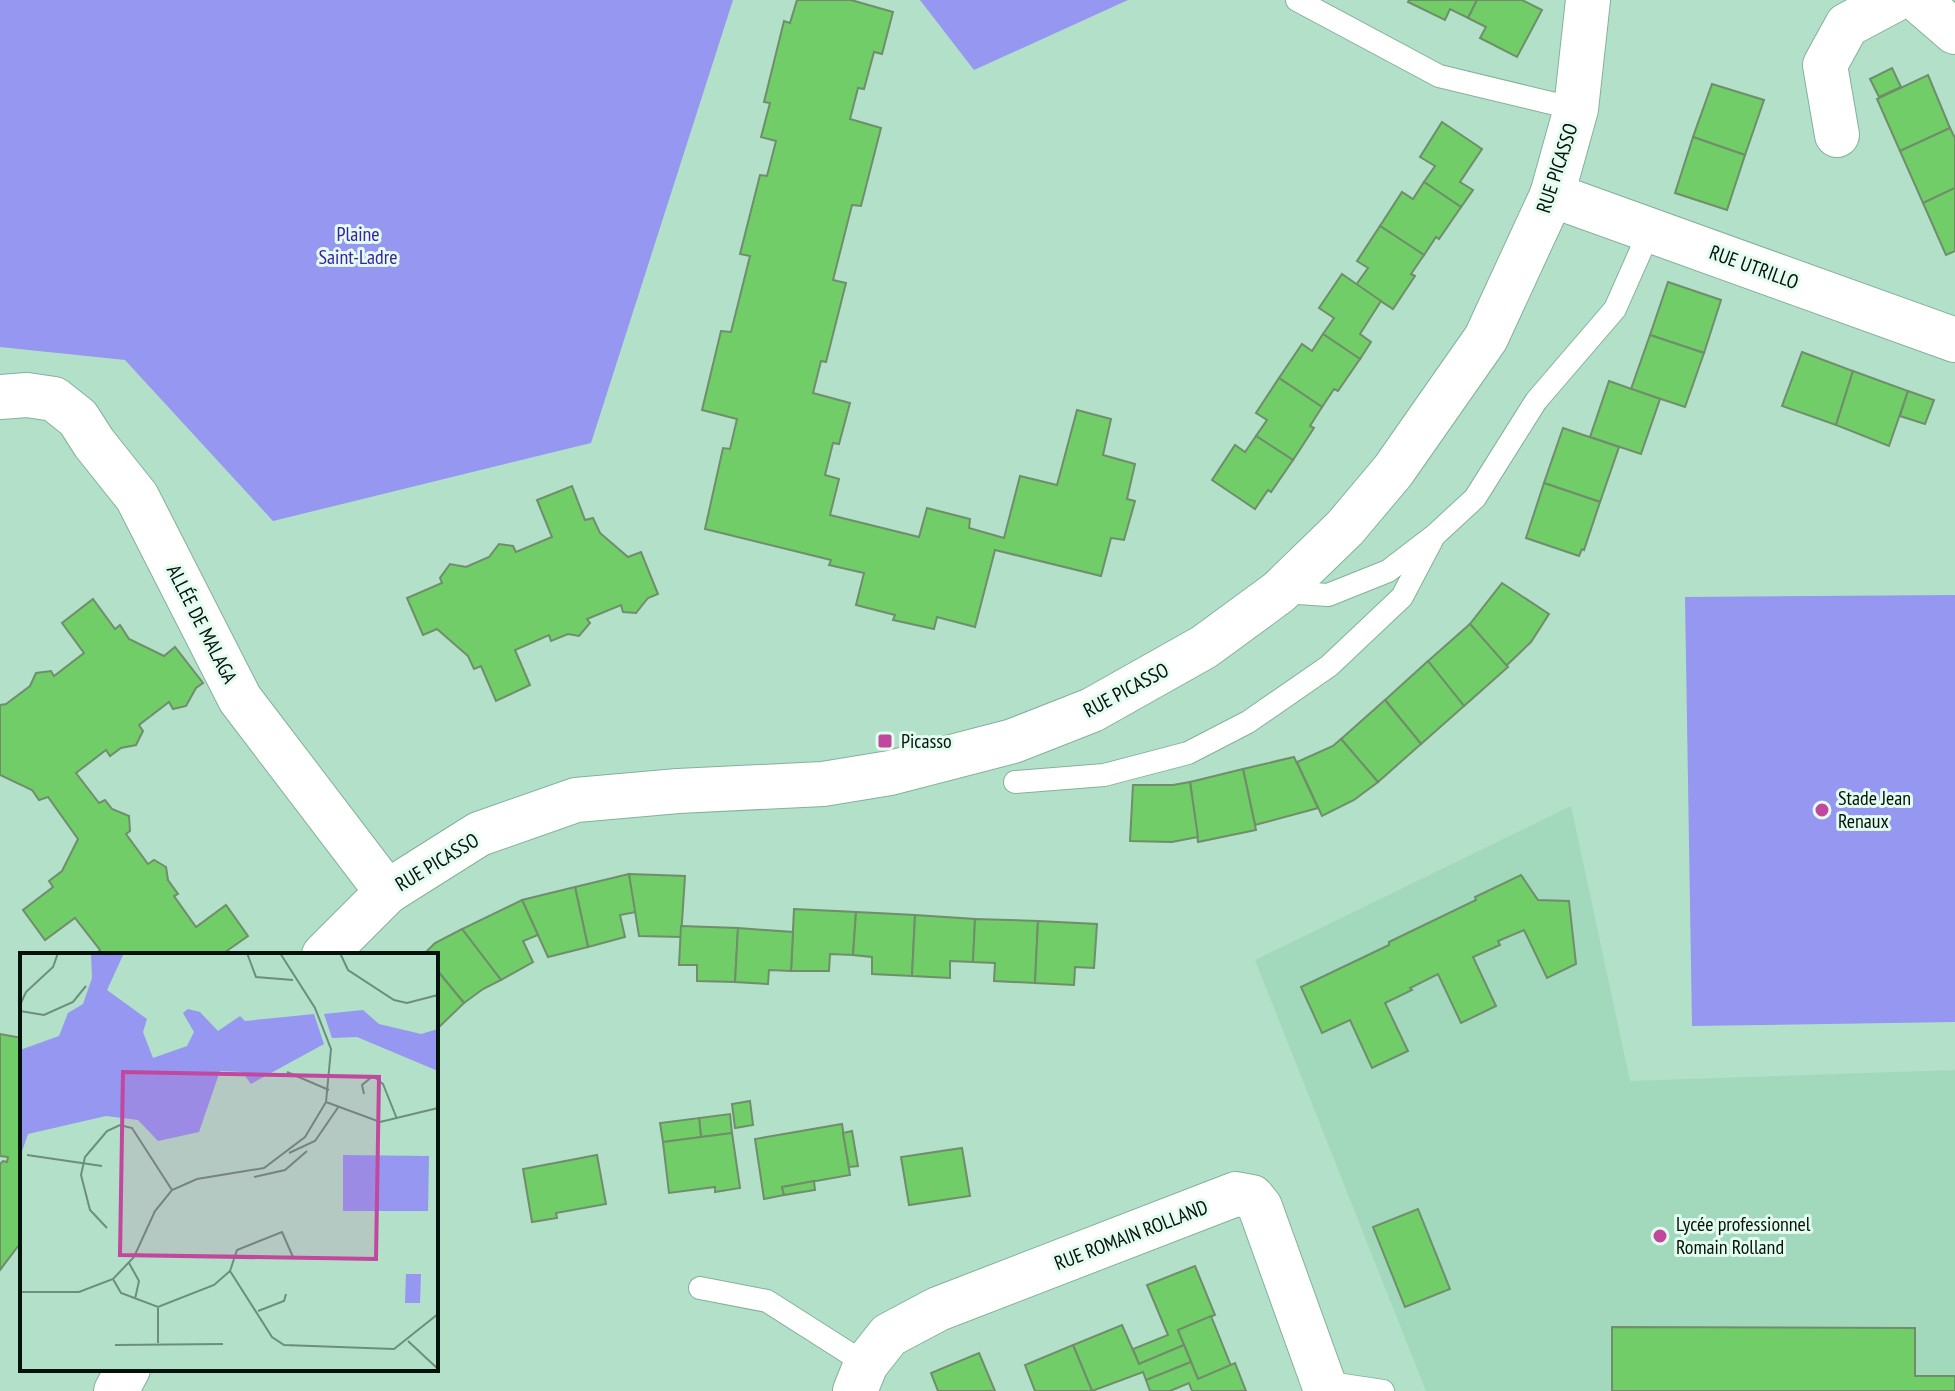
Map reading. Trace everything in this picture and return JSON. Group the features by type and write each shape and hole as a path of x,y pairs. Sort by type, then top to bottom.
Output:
{"street":[{"name":"RUE PICASSO","path":"326,953 387,892 479,834 576,800 823,784 890,773 1013,741 1092,710 1191,654 1279,592 1345,528 1393,471 1486,338 1552,195 1576,109 1588,0"},
{"path":"1837,135 1825,65 1847,25 1894,0"},
{"path":"1918,0 1955,32"},
{"name":"RUE UTRILLO","path":"1552,195 1955,340"},
{"name":"ALLÉE DE MALAGA","path":"0,397 27,395 54,399 78,418 137,497 240,699 387,892"},
{"name":"RUE ROMAIN ROLLAND","path":"860,1378 889,1335 938,1309 1236,1194 1252,1197 1260,1207 1323,1382"},
{"path":"116,1391 127,1371"}],"lane":[{"path":"1297,0 1439,76 1576,109"},
{"path":"1279,592 1328,595 1388,571 1435,535 1475,498 1536,401 1615,309 1650,230"},
{"path":"1015,782 1104,775 1188,753 1248,722 1329,666 1402,597 1435,535"},
{"path":"700,1288 767,1301 860,1378"},
{"path":"1323,1382 1383,1391"}],"shaded area":[{"name":"Lycée professionnel Romain Rolland","path":"1571,806 1630,1081 1955,1070 1955,1391 1426,1391 1255,960"}],"green space":[{"name":"Plaine Saint-Ladre","path":"0,0 733,0 591,443 273,521 125,360 0,347"},
{"path":"920,0 1128,0 974,70"},
{"name":"Stade Jean Renaux","path":"1955,595 1955,1022 1692,1026 1685,597"}],"building":[{"path":"797,0 851,0 893,12 882,54 874,52 864,89 858,88 850,119 881,128 861,206 852,205 833,280 846,283 826,362 821,361 813,393 850,403 839,444 833,443 825,475 839,479 830,515 919,537 927,508 970,519 969,528 1004,538 1020,476 1057,485 1077,410 1111,419 1103,455 1135,464 1127,499 1135,501 1124,540 1111,538 1101,576 995,550 975,627 937,617 934,629 893,620 895,615 856,605 864,573 829,565 831,560 705,529 723,448 730,449 737,419 702,410 721,331 731,332 750,256 740,254 760,175 767,176 776,141 761,137 770,103 764,102 784,21 790,23"},
{"path":"1409,0 1477,0 1468,18 1450,9 1445,20"},
{"path":"1477,0 1522,0 1542,10 1517,57 1480,38 1486,27 1468,18"},
{"path":"1892,68 1901,87 1879,97 1870,79"},
{"path":"1928,75 1950,128 1900,151 1877,99"},
{"path":"1712,84 1764,100 1745,155 1693,137"},
{"path":"1442,122 1482,149 1460,182 1473,190 1461,207 1424,182 1435,166 1420,157"},
{"path":"1950,128 1955,138 1955,188 1923,203 1900,151"},
{"path":"1693,137 1745,155 1727,210 1675,193"},
{"path":"1424,182 1461,207 1424,255 1380,226 1402,192 1413,199"},
{"path":"1955,188 1955,251 1946,255 1923,203"},
{"path":"1380,226 1424,255 1411,274 1415,276 1393,309 1356,285 1368,268 1357,261"},
{"path":"1342,274 1381,301 1360,334 1371,342 1360,359 1323,334 1334,318 1319,308"},
{"path":"1668,282 1721,300 1704,353 1650,335"},
{"path":"1323,334 1360,359 1338,391 1334,389 1322,407 1279,378 1302,344 1312,351"},
{"path":"1650,335 1704,353 1685,407 1631,389"},
{"path":"1802,352 1853,371 1836,425 1782,406"},
{"path":"1853,371 1908,391 1889,446 1836,425"},
{"path":"1279,378 1322,407 1310,426 1314,428 1293,460 1256,436 1267,420 1256,413"},
{"path":"1609,381 1660,399 1641,454 1590,437"},
{"path":"1908,391 1934,400 1925,424 1900,416"},
{"path":"1563,428 1619,447 1600,502 1544,483"},
{"path":"1256,436 1293,460 1255,509 1212,480 1235,445 1245,452"},
{"path":"1544,483 1600,502 1584,550 1579,556 1526,538"},
{"path":"572,486 585,520 593,518 600,533 628,557 641,552 658,594 648,598 636,613 623,612 621,605 587,619 590,623 579,636 568,634 551,641 549,635 515,650 530,685 496,701 481,666 474,669 468,656 437,629 423,635 407,598 442,583 440,578 450,564 466,567 489,557 499,544 513,546 516,552 552,537 537,500"},
{"path":"1502,583 1549,614 1531,642 1506,666 1470,624"},
{"path":"93,599 115,629 120,625 129,639 164,656 175,647 203,683 196,688 186,706 173,709 169,702 139,725 143,731 136,745 121,748 110,756 106,750 76,773 99,803 105,800 112,809 129,816 130,831 126,834 148,864 154,860 166,867 168,880 178,894 174,896 196,927 226,905 248,936 224,953 98,953 100,950 75,918 45,940 23,910 53,887 49,881 62,871 78,839 48,797 39,800 32,790 0,775 0,705 30,686 36,673 51,671 54,676 84,653 62,623"},
{"path":"1470,624 1508,667 1464,706 1428,661"},
{"path":"1428,661 1464,706 1421,744 1385,700"},
{"path":"1385,700 1421,744 1378,782 1341,739"},
{"path":"1341,739 1378,782 1354,800 1322,816 1297,762 1333,746"},
{"path":"1294,757 1318,808 1255,825 1243,769"},
{"path":"1243,769 1256,830 1198,842 1190,782"},
{"path":"1190,782 1198,837 1172,842 1130,841 1133,785"},
{"path":"629,874 636,912 620,915 625,937 588,947 575,887"},
{"path":"629,874 685,876 681,937 639,936"},
{"path":"1521,875 1538,900 1569,901 1576,964 1547,978 1524,930 1498,941 1500,945 1473,957 1496,1006 1461,1023 1438,974 1410,988 1412,990 1385,1003 1408,1051 1372,1068 1350,1020 1322,1033 1301,987 1389,945 1389,942"},
{"path":"575,887 588,947 548,957 522,900"},
{"path":"522,900 538,935 523,941 533,962 501,980 462,929"},
{"path":"794,909 856,912 853,955 830,954 829,971 791,971"},
{"path":"856,912 915,915 912,976 872,974 872,957 853,955"},
{"path":"915,915 975,919 973,962 950,961 950,978 912,976"},
{"path":"975,919 1038,921 1035,983 994,981 995,963 973,962"},
{"path":"1038,921 1097,924 1094,968 1075,967 1074,985 1035,983"},
{"path":"681,926 738,928 735,982 697,981 697,965 679,965"},
{"path":"738,928 793,932 791,971 769,970 768,984 735,982"},
{"path":"462,929 501,980 464,1003 438,971 438,953 425,953 435,943"},
{"path":"438,971 464,1003 438,1028"},
{"path":"0,1034 20,1038 20,1244 0,1270 0,1164 7,1162 8,1157 0,1156"},
{"path":"750,1101 753,1125 735,1128 732,1104"},
{"path":"730,1114 732,1133 701,1137 699,1118"},
{"path":"699,1118 701,1137 663,1142 660,1123"},
{"path":"842,1124 850,1175 782,1187 784,1195 764,1199 755,1139"},
{"path":"852,1131 858,1166 849,1167 843,1133"},
{"path":"732,1133 740,1188 715,1192 715,1187 669,1193 663,1142"},
{"path":"962,1148 970,1196 909,1205 901,1157"},
{"path":"597,1155 606,1204 556,1213 557,1218 532,1222 523,1169"},
{"path":"814,1181 815,1190 784,1195 782,1187"},
{"path":"1418,1209 1450,1289 1405,1307 1373,1227"},
{"path":"1195,1266 1215,1315 1178,1330 1184,1345 1139,1364 1133,1349 1168,1335 1147,1285"},
{"path":"1211,1316 1231,1366 1198,1379 1178,1330"},
{"path":"1122,1325 1139,1364 1184,1345 1191,1362 1146,1380 1143,1372 1092,1391 1073,1345"},
{"path":"1612,1327 1915,1328 1915,1376 1955,1376 1955,1391 1612,1391"},
{"path":"1073,1345 1092,1391 1035,1391 1025,1365"},
{"path":"979,1353 995,1391 938,1391 931,1373"},
{"path":"1191,1362 1198,1379 1235,1363 1246,1391 1192,1391 1189,1383 1170,1391 1150,1391 1146,1380"}],"place":[{"name":"Picasso","path":"885,741"},
{"name":"Stade Jean Renaux","path":"1822,810"},
{"name":"Lycée professionnel Romain Rolland","path":"1660,1236"}]}
